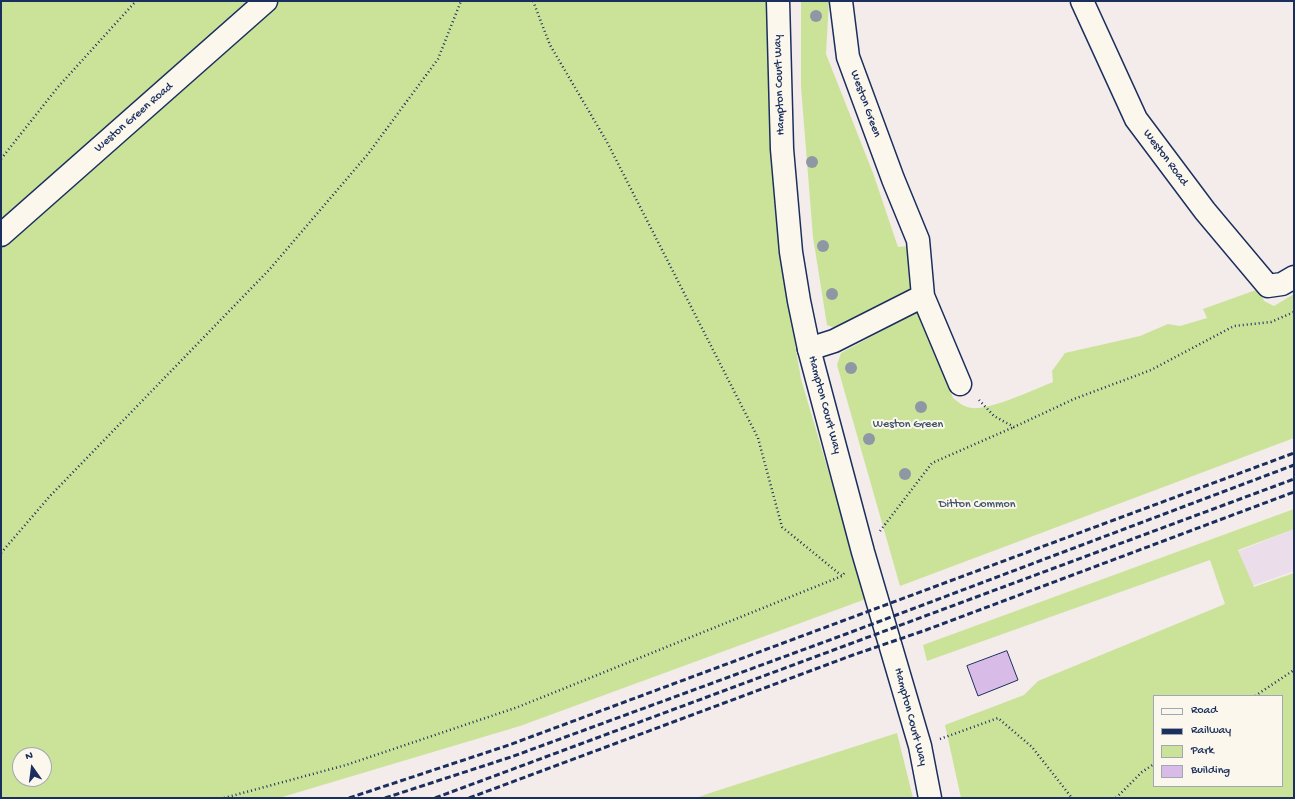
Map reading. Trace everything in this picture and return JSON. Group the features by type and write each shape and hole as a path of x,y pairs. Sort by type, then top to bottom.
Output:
{"main road":[{"name":"Weston Green Road","path":"1,236 266,1"},
{"name":"Hampton Court Way","path":"778,1 782,149 787,206 792,259 809,349 863,552 920,746 930,798"},
{"name":"Weston Green","path":"841,1 848,57 893,179 918,240 922,296 960,384"},
{"name":"Weston Road","path":"1082,1 1136,120 1205,211 1268,286 1288,280"},
{"path":"809,349 834,341 922,296"}],"path":[{"path":"1,159 58,87 136,1"},
{"path":"1,553 50,496 269,270 368,154 438,59 460,1"},
{"path":"533,1 550,45 607,142 758,438 782,527 842,576"},
{"path":"224,798 346,765 518,707 842,576 863,552 932,463 1074,399 1151,370 1234,326 1271,322 1288,316 1294,312"},
{"path":"979,400 994,416 1014,427"},
{"path":"1256,695 1294,670"},
{"path":"920,746 998,718 1032,747 1072,798"},
{"path":"1116,798 1142,772 1153,765"}],"shaded area":[{"path":"1294,529 1294,571 1252,586 1239,551"}],"green space":[{"path":"1,1 766,1 779,249 801,379 866,599 520,726 279,798 1,798"},
{"path":"801,1 829,1 826,54 873,173 898,247 909,246 912,286 908,292 835,328 827,325 813,237 801,87"},
{"name":"Ditton Common","path":"1256,290 1262,295 1264,301 1274,306 1294,294 1294,438 900,586 837,365 841,353 915,313 921,313 953,398 966,407 980,408 1024,394 1053,382 1052,371 1065,353 1140,336 1168,324 1180,326 1207,318 1203,309"},
{"path":"1294,509 1294,529 1238,550 1254,587 1294,573 1294,798 961,798 945,725 1024,695 1038,681 1225,604 1210,560 927,661 923,645"},
{"path":"897,733 913,798 696,798 710,793"}],"building":[{"path":"1007,651 1018,680 978,696 967,666"}],"railway":[{"path":"349,798 509,745 1294,453"},
{"path":"385,798 511,757 846,634 1294,465"},
{"path":"435,798 1294,479"},
{"path":"469,798 853,655 926,630 1294,492"}]}
